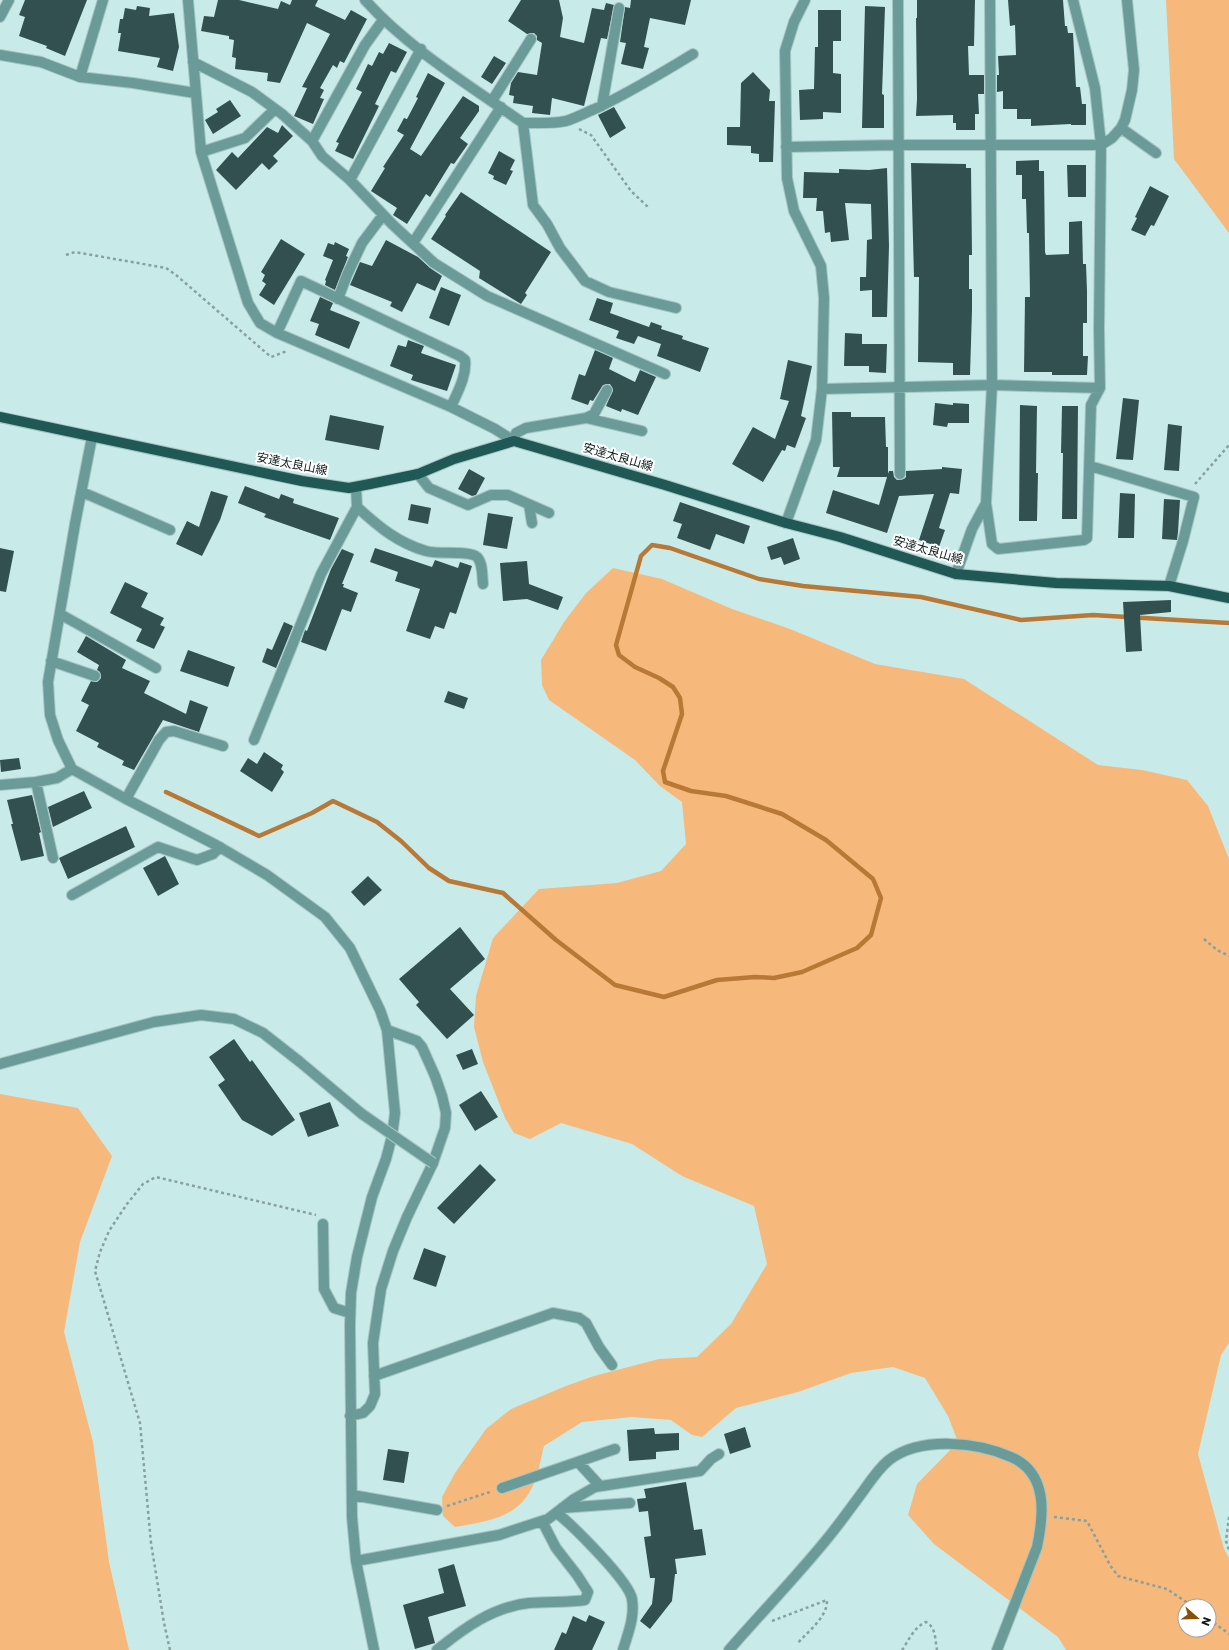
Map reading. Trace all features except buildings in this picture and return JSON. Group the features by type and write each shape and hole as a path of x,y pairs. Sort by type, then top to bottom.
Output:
{"main road":[{"name":"安達太良山線","path":"0,417 302,481 349,488 418,474 454,459 514,441 665,485 786,523 840,537 956,574 1056,583 1169,586 1229,598"}],"street":[{"path":"0,17 9,0"},
{"path":"80,77 103,0"},
{"path":"188,0 201,152 248,303 260,323 277,333 451,407 495,428 514,441 516,433 526,428 586,418 594,414 606,390"},
{"path":"365,0 382,20 523,123 560,122 602,106 652,79 693,54"},
{"path":"786,523 816,440 822,389 824,298 821,266 794,211 787,178 785,51 794,22 805,0"},
{"path":"898,0 900,474"},
{"path":"990,0 992,386 986,503 992,544 998,549 1084,540 1088,538 1091,405 1100,388 1099,329 1101,145 1095,88 1073,0"},
{"path":"786,147 898,144 1101,145 1112,138 1121,128 1125,120 1132,90 1134,70 1127,0"},
{"path":"602,106 619,8"},
{"path":"312,141 365,45 382,20"},
{"path":"413,242 496,104 531,39"},
{"path":"350,180 421,49"},
{"path":"0,55 41,62 80,77 133,83 195,93"},
{"path":"193,62 252,92 275,109 312,141 322,156 350,180 383,215 434,263 487,296 665,374"},
{"path":"201,152 245,138 275,109"},
{"path":"523,123 533,205 547,224 560,248 584,281 609,292 676,308"},
{"path":"1121,128 1156,153"},
{"path":"338,299 362,243 383,215"},
{"path":"277,333 301,281 460,356 465,360 463,377 451,407"},
{"path":"822,389 992,386 1100,388"},
{"path":"586,418 642,431"},
{"path":"92,437 48,682 50,715 58,740 72,769 126,799 220,847 267,875 325,917 350,948 380,1010 387,1030 395,1113 393,1129 386,1159 372,1197 358,1250 351,1293 350,1313 350,1416 352,1495 356,1561 374,1650"},
{"path":"1090,466 1194,497 1183,541 1169,586"},
{"path":"418,474 429,488 468,505 491,495 508,495 549,513"},
{"path":"254,740 321,574 357,507 356,487"},
{"path":"82,492 170,530"},
{"path":"956,574 972,529 986,503"},
{"path":"529,505 532,523"},
{"path":"357,507 377,526 405,544 428,552 452,554 468,553 476,556 480,561 483,584"},
{"path":"60,614 156,668"},
{"path":"51,661 95,676"},
{"path":"126,799 159,740 166,732 174,731 223,746"},
{"path":"0,785 36,782 57,778 72,769"},
{"path":"36,782 53,858"},
{"path":"72,895 158,847 197,860 212,854 220,847"},
{"path":"0,1064 154,1022 201,1015 234,1019 263,1033 362,1114 433,1164"},
{"path":"350,1416 363,1413 370,1406 375,1394 373,1343 381,1289 393,1252 407,1217 433,1164 445,1128 446,1113 436,1076 418,1041 387,1030"},
{"path":"323,1224 324,1289 334,1308 350,1313"},
{"path":"374,1376 553,1313 579,1318 586,1323 599,1347 612,1364"},
{"path":"729,1650 831,1534 877,1471 890,1460 913,1448 940,1443 980,1446 1012,1457 1028,1467 1040,1489 1042,1515 1037,1547 997,1650"},
{"path":"502,1488 615,1449"},
{"path":"356,1561 500,1535 548,1519 574,1499 595,1487 700,1471 711,1459 719,1454"},
{"path":"578,1462 600,1486"},
{"path":"352,1495 437,1510"},
{"path":"560,1510 630,1503"},
{"path":"560,1510 629,1589 632,1598 633,1614 623,1650"},
{"path":"437,1650 463,1629 501,1610 528,1603 584,1600 588,1592 556,1548 542,1521"}],"path":[{"path":"560,122 591,135 631,191 649,208"},
{"path":"66,255 75,252 166,268 271,357 303,344"},
{"path":"1185,494 1229,445"},
{"path":"1204,939 1217,950 1229,956"},
{"path":"170,1650 151,1543 140,1423 94,1270 100,1252 109,1231 127,1204 143,1184 156,1177 312,1213 318,1216 323,1224"},
{"path":"437,1510 502,1488"},
{"path":"1042,1515 1087,1521 1110,1565 1118,1576 1167,1589 1180,1598"},
{"path":"1229,1517 1226,1541 1229,1550"},
{"path":"754,1622 775,1621 827,1600 827,1605 823,1614 797,1644"},
{"path":"902,1650 914,1631 921,1624 926,1622 931,1624 934,1631 937,1650"},
{"path":"1217,1625 1229,1634"}],"shaded area":[{"path":"1166,0 1229,0 1229,233 1174,159"},
{"path":"613,568 662,579 732,609 790,629 875,664 964,679 1098,765 1142,770 1187,780 1208,806 1229,859 1229,1343 1221,1355 1198,1454 1224,1549 1229,1558 1229,1650 1066,1650 1058,1637 934,1544 908,1515 917,1484 958,1442 948,1416 925,1378 893,1367 851,1373 798,1392 736,1408 702,1437 692,1435 671,1420 632,1417 582,1422 544,1446 534,1483 528,1495 521,1504 512,1511 491,1520 455,1527 443,1516 442,1497 455,1473 486,1429 511,1409 594,1376 659,1359 697,1357 731,1324 767,1264 754,1206 682,1176 632,1144 561,1123 530,1139 514,1133 505,1118 483,1062 474,1027 476,996 493,938 539,889 617,883 661,871 686,844 682,802 660,786 635,760 549,700 542,685 541,660 564,622 586,593"},
{"path":"0,1094 78,1108 112,1156 80,1242 64,1332 93,1442 109,1562 129,1650 0,1650"}],"waterway":[{"path":"166,792 259,836 312,813 333,801 377,822 401,841 429,868 449,881 503,893 556,940 615,985 664,997 717,980 755,977 774,978 802,972 857,948 871,935 881,898 873,879 826,840 782,814 726,796 691,791 665,782 663,771 682,714 680,698 673,687 659,678 635,667 619,655 616,645 641,556 652,545 670,548 759,579 803,586 921,597 1021,620 1093,615 1229,623"}]}
